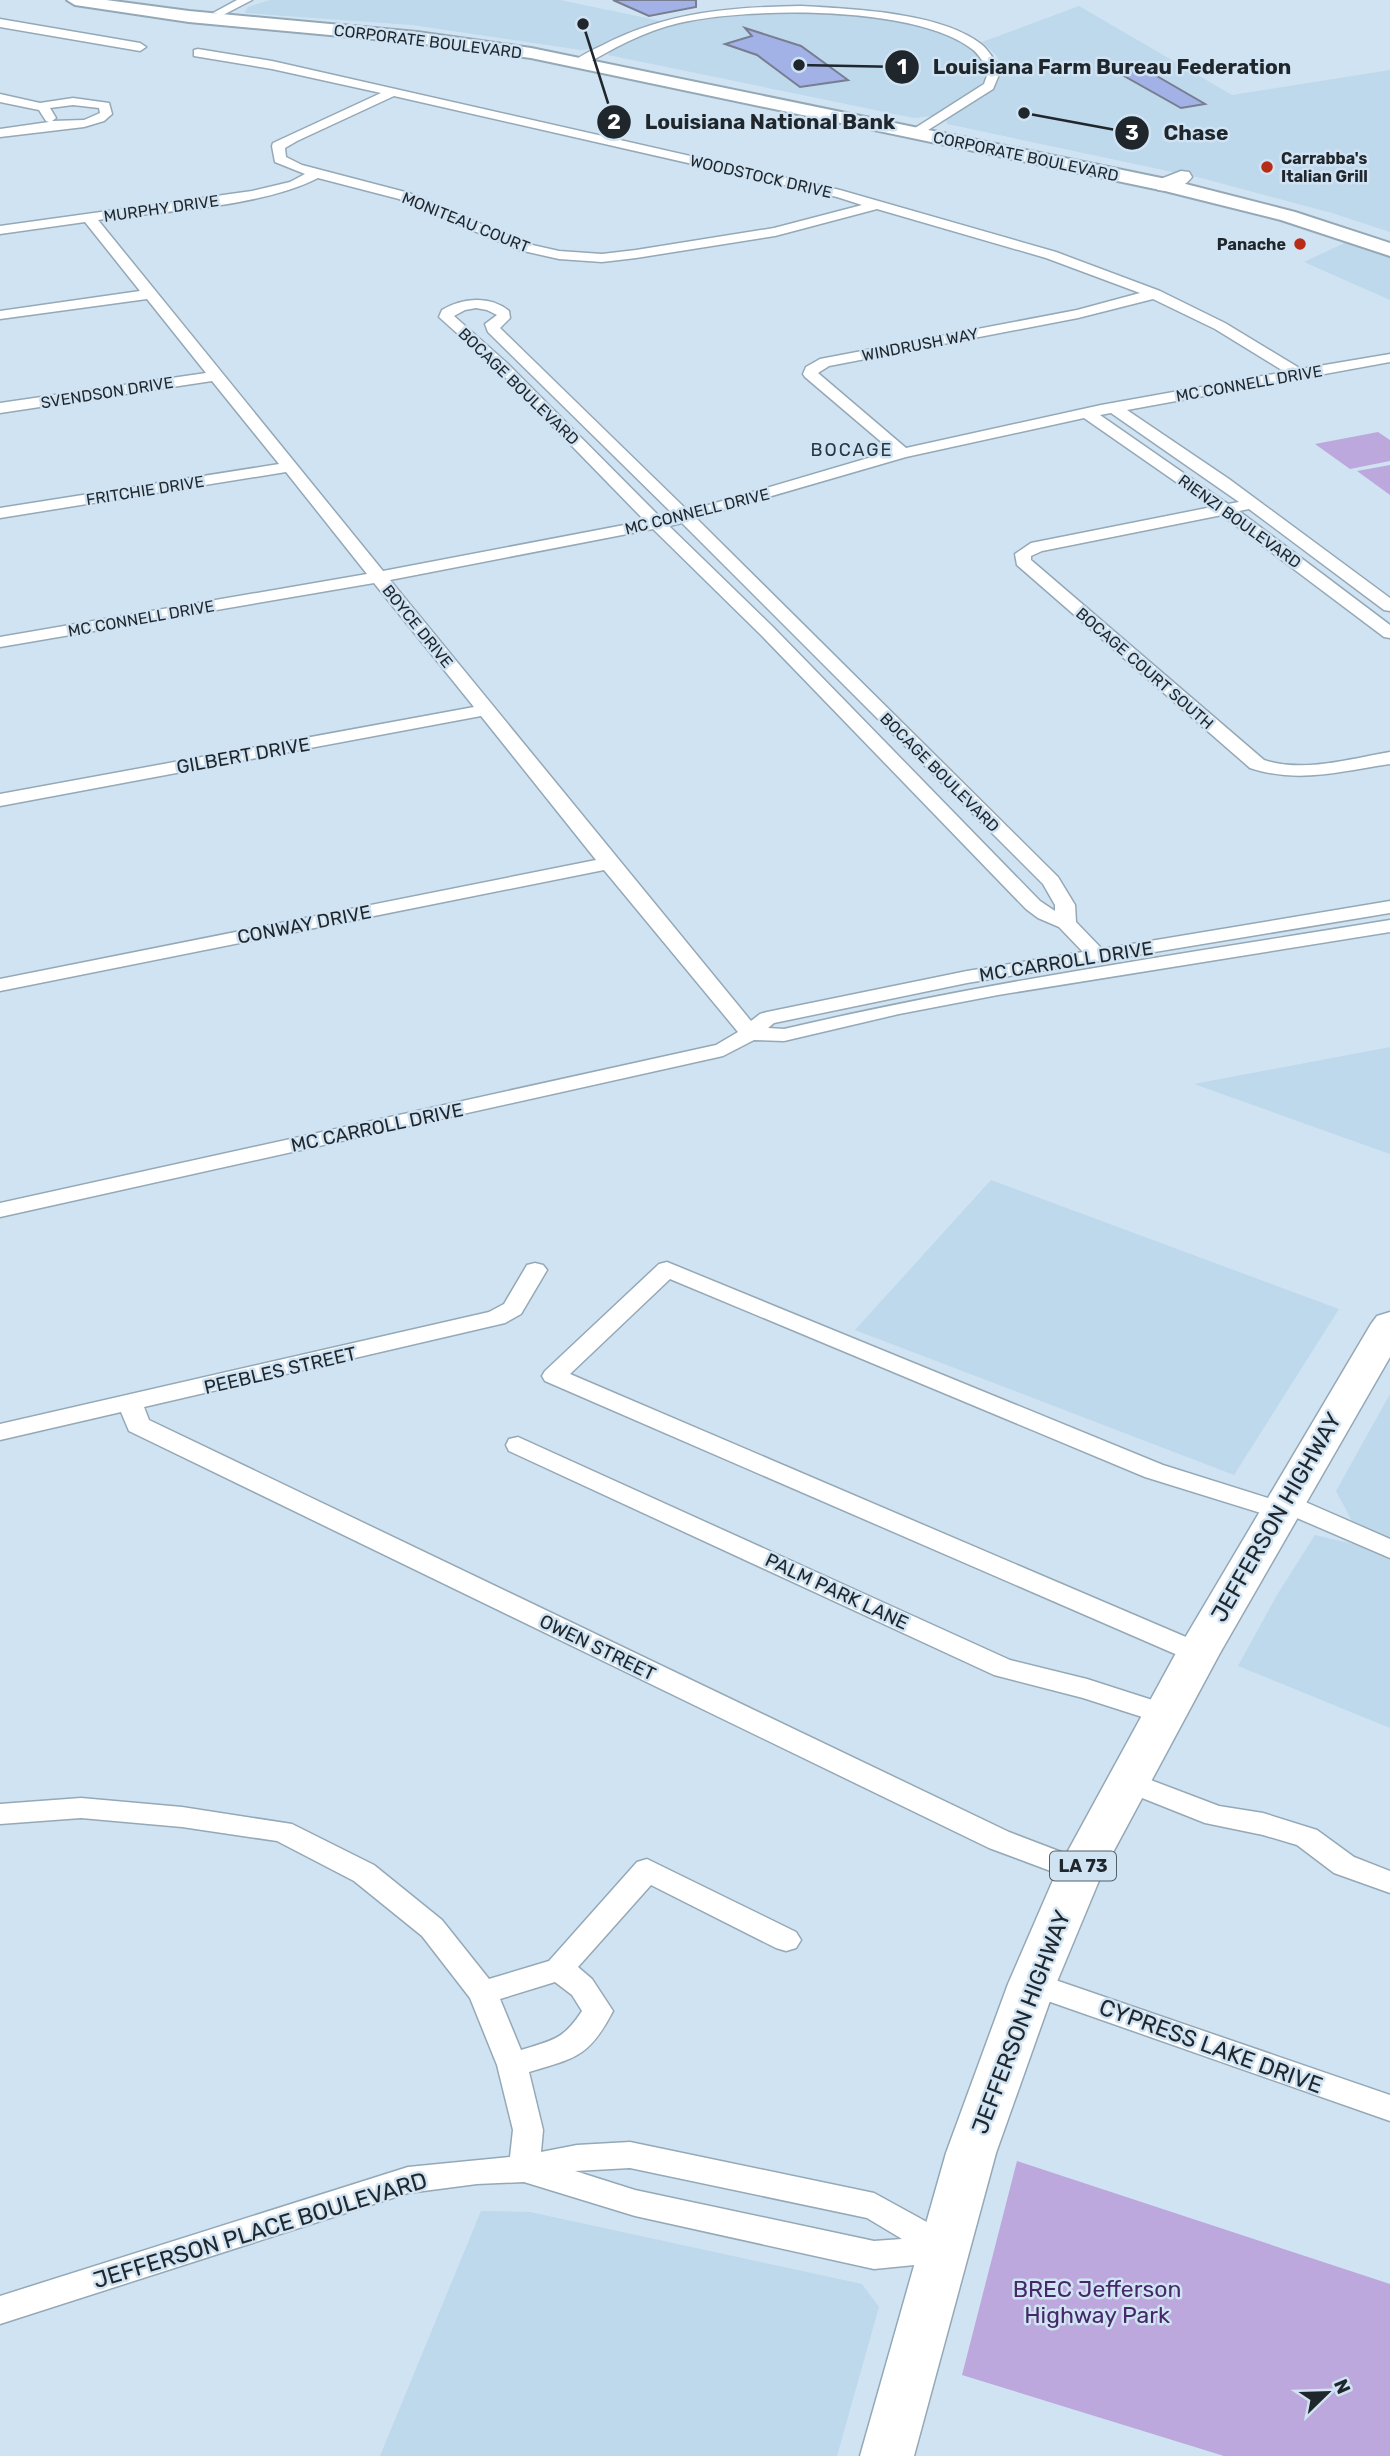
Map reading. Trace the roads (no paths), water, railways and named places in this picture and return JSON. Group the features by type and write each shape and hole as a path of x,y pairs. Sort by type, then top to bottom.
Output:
{"main road":[{"name":"JEFFERSON HIGHWAY","path":"887,2456 971,2152 1032,1984 1080,1871 1198,1653 1390,1324"}],"street":[{"name":"CORPORATE BOULEVARD","path":"75,0 180,17 481,44 584,60"},
{"name":"CORPORATE BOULEVARD","path":"125,0 218,5 448,31 1293,206 1390,236"},
{"path":"218,5 246,0"},
{"path":"700,0 715,11"},
{"path":"584,60 652,27 715,11 797,6 862,10 937,25 966,38 986,52 995,70 992,80 974,97 923,129"},
{"path":"0,23 139,47"},
{"path":"9,37 26,29"},
{"name":"WOODSTOCK DRIVE","path":"198,53 272,65 876,205 1051,255 1155,295 1220,327 1298,374"},
{"name":"MONITEAU COURT","path":"394,93 278,146 280,159 297,168 404,196 524,247 559,255 602,258 775,232 876,205"},
{"path":"0,98 41,106 90,101 105,106 106,114 99,120 63,127 47,125 0,133"},
{"path":"41,106 52,122 47,125"},
{"name":"MURPHY DRIVE","path":"0,230 252,195 294,185 319,172"},
{"name":"CORPORATE BOULEVARD","path":"1173,181 1390,250"},
{"name":"BOYCE DRIVE","path":"89,218 609,863 750,1033"},
{"path":"0,314 149,294"},
{"name":"WINDRUSH WAY","path":"904,453 810,374 811,370 825,362 1078,314 1155,295"},
{"name":"BOCAGE BOULEVARD","path":"1066,923 1065,905 1051,881 493,329 492,324 503,318 504,314 500,310 472,305 447,313 449,321 463,329 502,366 767,631 1033,905 1045,914 1066,923 1099,957"},
{"name":"MC CONNELL DRIVE","path":"0,642 379,578 658,523 904,453 1087,413 1390,358"},
{"name":"SVENDSON DRIVE","path":"0,408 215,376"},
{"name":"RIENZI BOULEVARD","path":"1114,408 1390,606"},
{"name":"RIENZI BOULEVARD","path":"1087,413 1226,509 1390,632"},
{"name":"FRITCHIE DRIVE","path":"0,513 290,467"},
{"path":"1226,509 1251,504"},
{"name":"BOCAGE COURT SOUTH","path":"1226,509 1037,547 1023,554 1023,561 1257,764 1278,771"},
{"name":"GILBERT DRIVE","path":"0,800 486,710"},
{"path":"1278,771 1298,772 1390,758"},
{"name":"CONWAY DRIVE","path":"0,985 609,863"},
{"name":"MC CARROLL DRIVE","path":"0,1210 723,1050 750,1033 767,1018 967,977 1390,907"},
{"name":"MC CARROLL DRIVE","path":"750,1033 784,1035 899,1008 998,989 1390,926"},
{"path":"1198,1653 554,1376 667,1269 1154,1471 1283,1507 1390,1549"},
{"name":"PEEBLES STREET","path":"0,1432 497,1318 513,1309 535,1270"},
{"name":"OWEN STREET","path":"131,1404 138,1424 999,1840 1080,1871"},
{"name":"PALM PARK LANE","path":"518,1445 1003,1668 1087,1689 1164,1714"},
{"path":"1127,1781 1215,1816 1263,1824 1307,1837 1344,1865 1390,1882"},
{"path":"0,1814 81,1808 181,1817 282,1831 364,1873 432,1928 483,1993 512,2064 528,2130 524,2169"},
{"path":"483,1993 559,1969 647,1870 786,1940"},
{"path":"512,2064 558,2051 580,2039 598,2011 582,1987 559,1969"},
{"name":"CYPRESS LAKE DRIVE","path":"1032,1984 1390,2108"},
{"name":"JEFFERSON PLACE BOULEVARD","path":"0,2310 408,2180 477,2171 524,2169 577,2158 630,2155 874,2206 945,2248"},
{"name":"JEFFERSON PLACE BOULEVARD","path":"524,2169 635,2203 874,2255 945,2248"}],"place":[{"name":"Louisiana National Bank","path":"583,24"},
{"name":"Louisiana Farm Bureau Federation","path":"799,65"},
{"name":"Chase","path":"1024,113"},
{"name":"Carrabba's Italian Grill","path":"1267,167"},
{"name":"Panache","path":"1300,244"}],"district":[{"name":"BOCAGE","path":"852,450"}],"park label":[{"name":"BREC Jefferson Highway Park","path":"1097,2302"}]}
